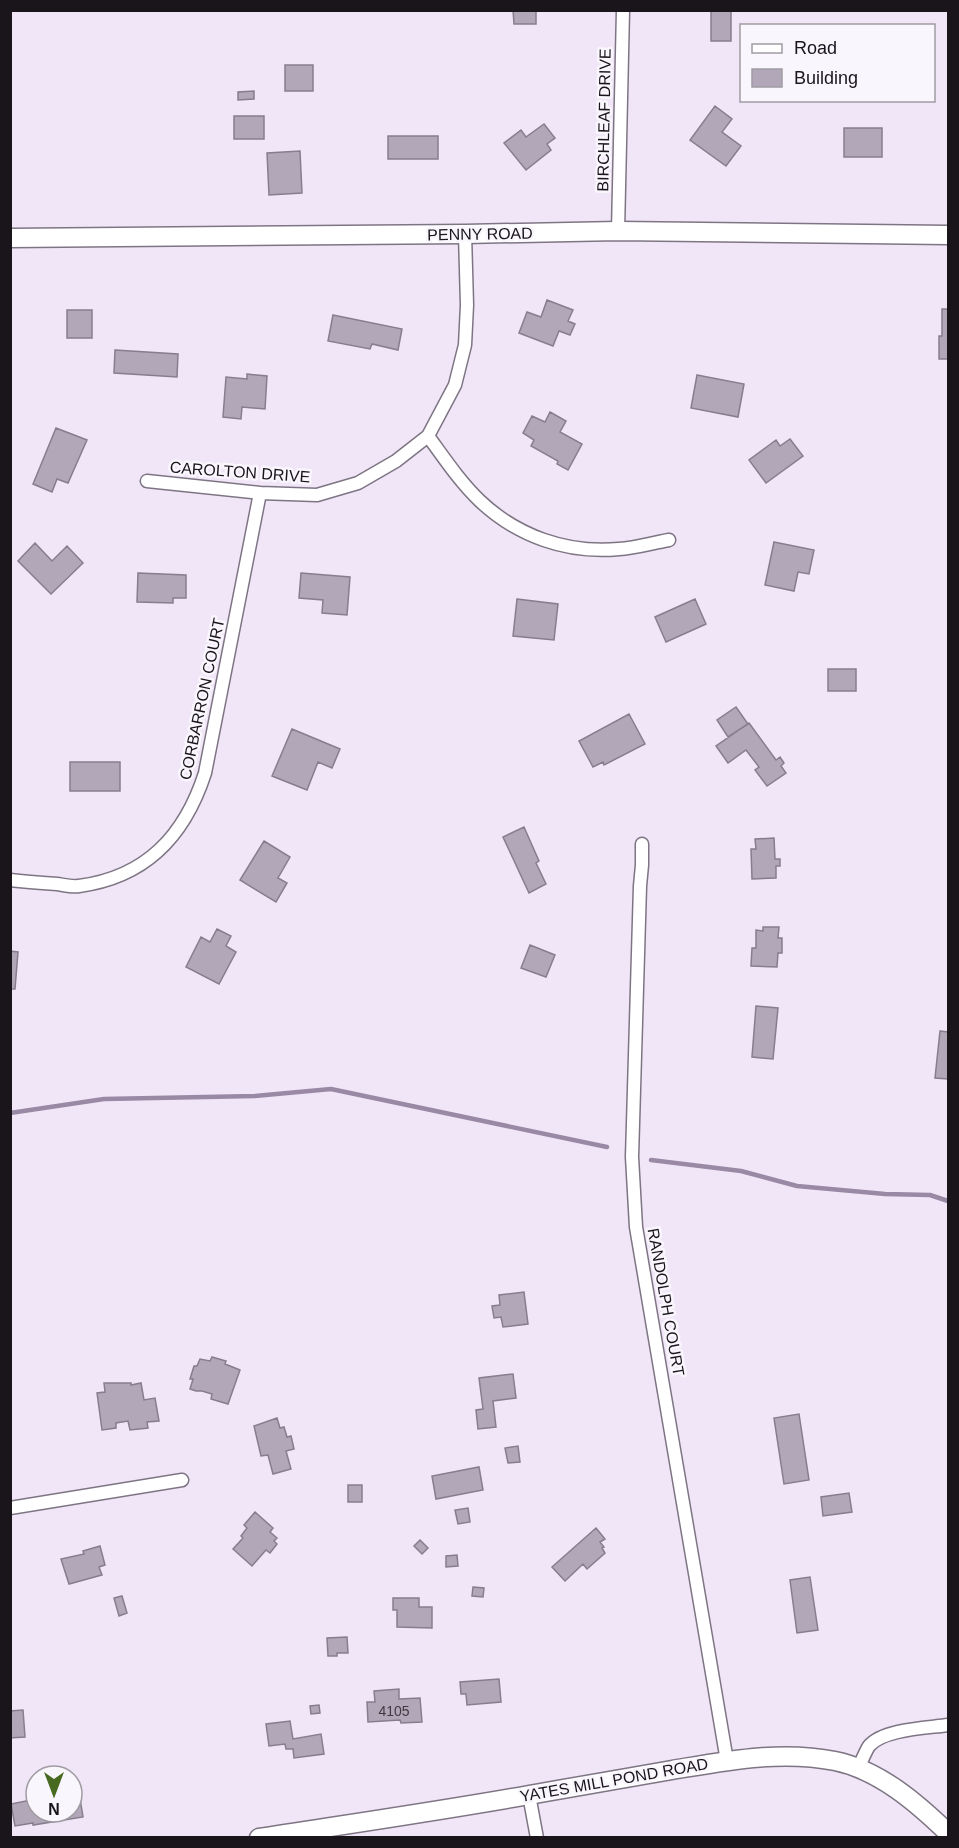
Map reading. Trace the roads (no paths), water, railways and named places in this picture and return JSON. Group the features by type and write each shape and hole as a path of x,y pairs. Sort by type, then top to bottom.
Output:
{"street":[{"name":"BIRCHLEAF DRIVE","path":"618,231 623,10"},
{"name":"PENNY ROAD","path":"10,238 618,231 948,235"},
{"name":"CAROLTON DRIVE","path":"147,481 260,493 317,495 358,483 396,461 428,436 455,385 465,345 467,305 465,234"},
{"path":"428,436 478,500 494,513 530,535 578,549 620,549 669,540"},
{"name":"CORBARRON COURT","path":"10,880 78,886 116,878 143,864 167,843 186,819 205,773 260,493"},
{"name":"RANDOLPH COURT","path":"642,844 632,1157 636,1227 727,1761"},
{"path":"10,1508 182,1480"},
{"path":"858,1768 870,1746 881,1738 897,1733 948,1725"},
{"name":"YATES MILL POND ROAD","path":"259,1838 727,1761 781,1756 837,1761 858,1768 900,1791 948,1833"},
{"path":"529,1795 537,1838"}],"waterway":[{"path":"10,1113 104,1099 255,1096 331,1089 607,1147"},
{"path":"651,1160 741,1171 797,1186 885,1194 930,1195 948,1201"}]}
